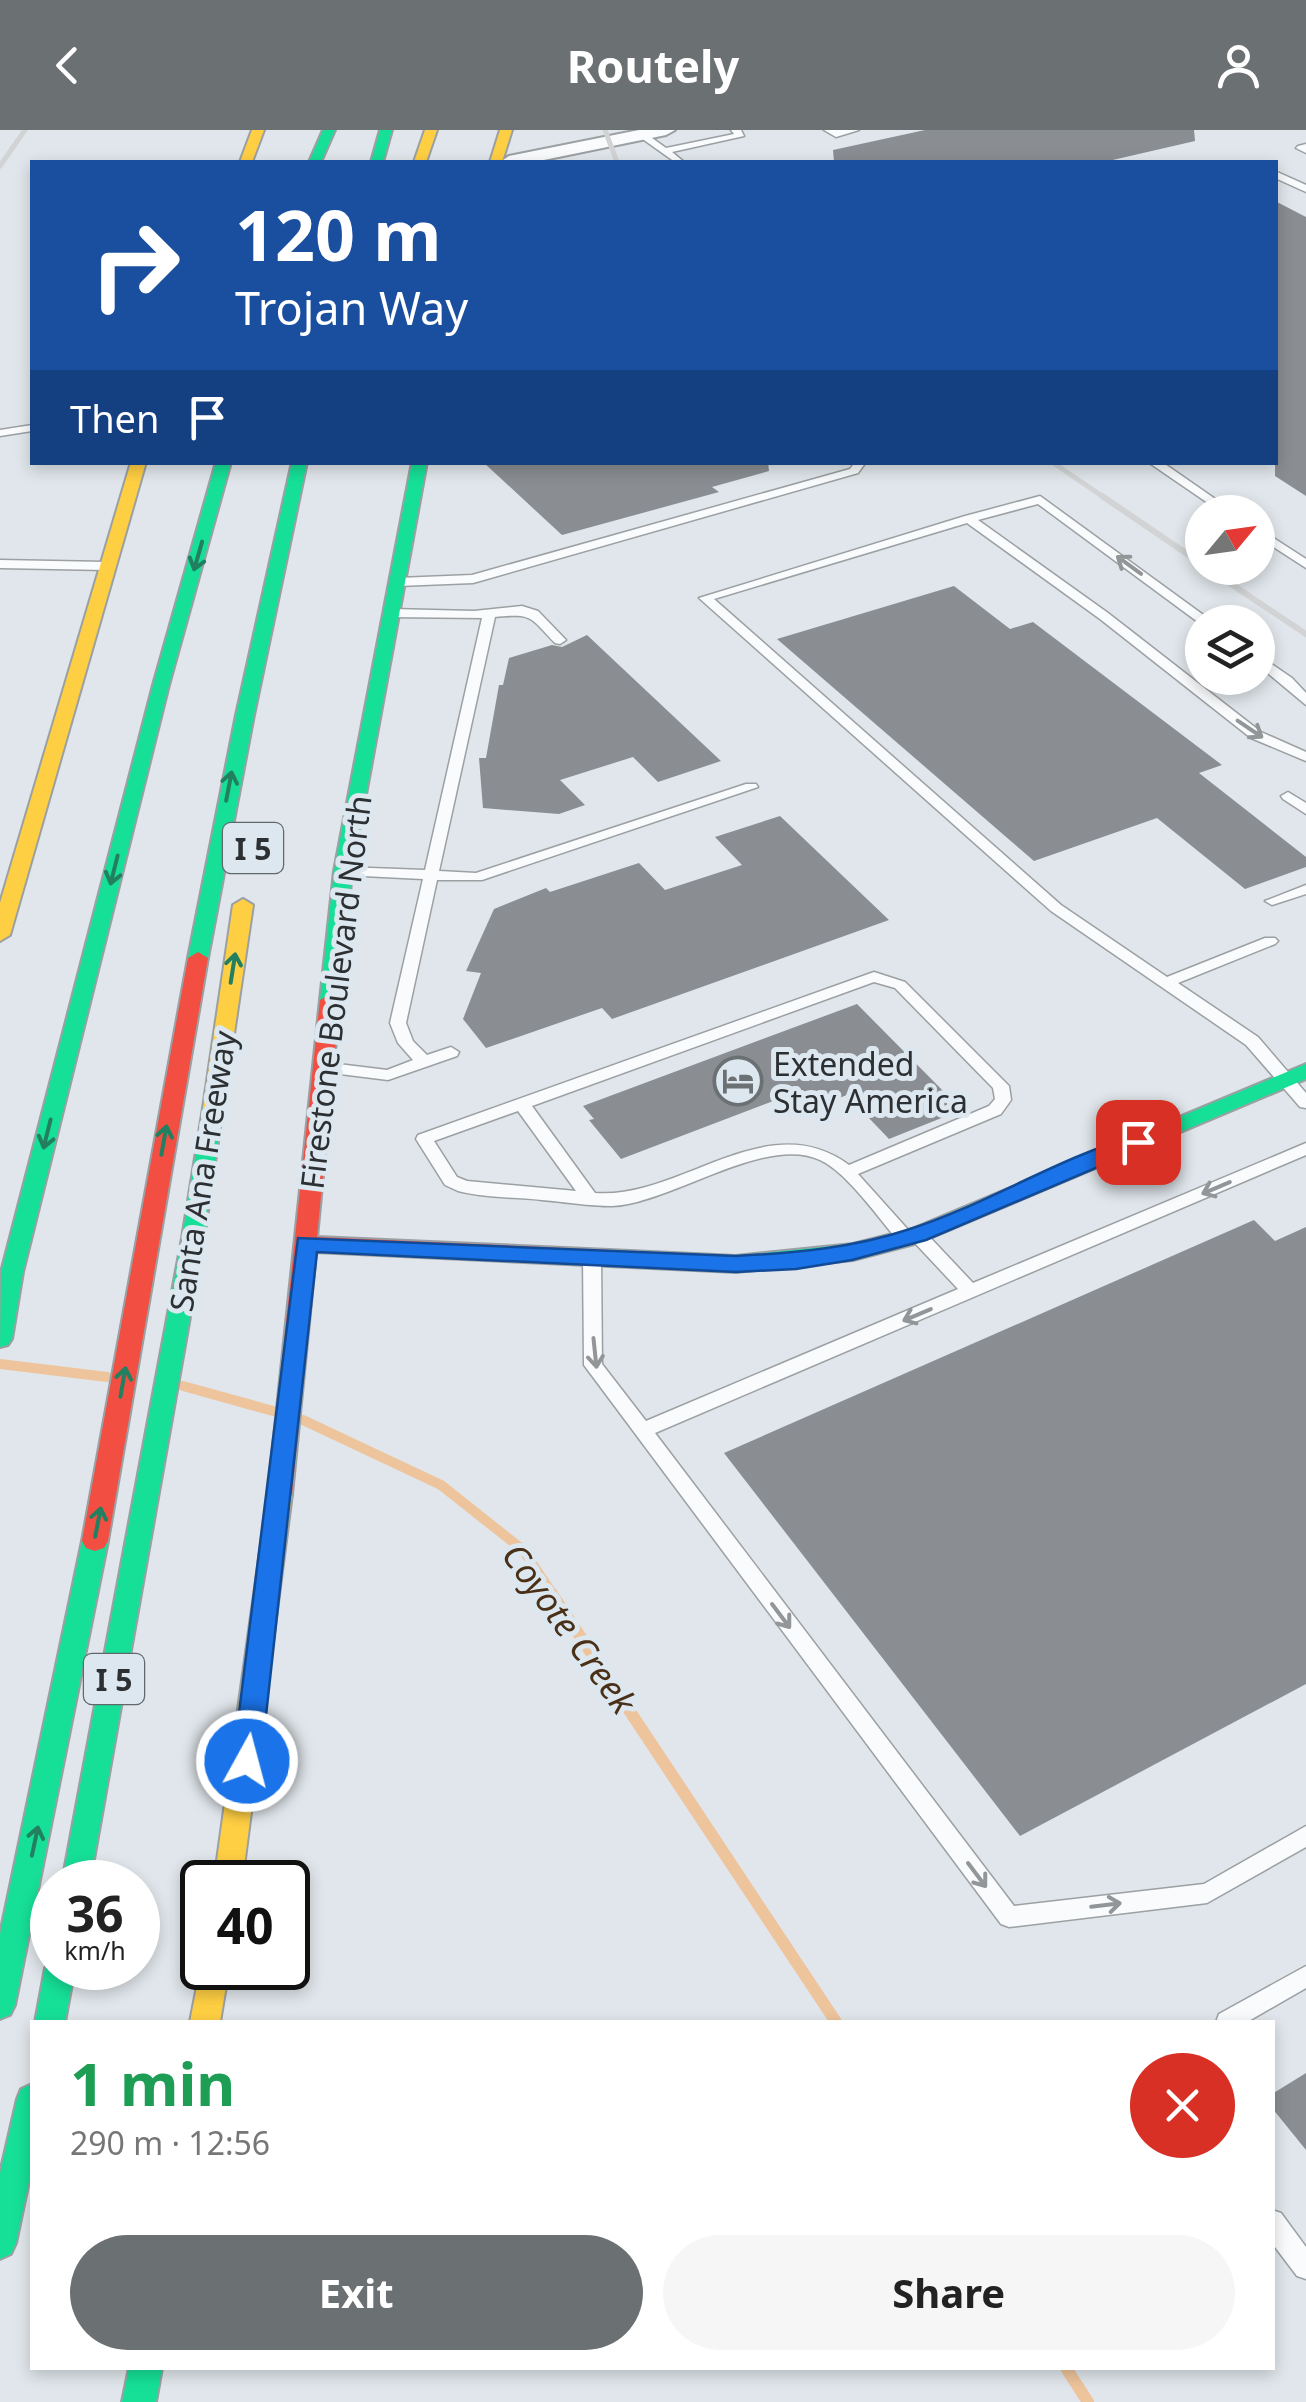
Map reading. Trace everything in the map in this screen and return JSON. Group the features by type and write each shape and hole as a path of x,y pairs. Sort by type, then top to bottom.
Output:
{"main road":[{"path":"247,160 258,130"},
{"path":"317,160 329,130"},
{"path":"378,160 386,130"},
{"path":"421,160 431,130"},
{"path":"497,160 506,130"},
{"path":"0,935 138,465"},
{"path":"0,1339 6,1281 27,1214 162,686 223,465"},
{"path":"0,2004 106,1478 254,658 299,465"},
{"name":"Firestone Boulevard North","path":"231,1860 282,1476 343,871 419,465"},
{"name":"Santa Ana Freeway","path":"80,1860 192,1238 247,878"},
{"path":"306,1244 736,1264 852,1252 912,1237 1306,1071"},
{"path":"50,2020 56,1990"},
{"path":"206,2020 211,1990"},
{"path":"0,2243 30,2108"},
{"path":"140,2402 146,2370"}],"street":[{"path":"520,160 666,130"}],"lane":[{"path":"664,151 740,136 736,130"},
{"path":"829,130 836,134 854,130"},
{"path":"642,135 677,160"},
{"path":"1278,175 1306,189"},
{"path":"0,433 30,428"},
{"path":"398,582 472,580 854,471 863,465"},
{"path":"1158,465 1202,495"},
{"path":"1185,605 1040,500 705,598 1056,908 1252,1041 1306,1103"},
{"path":"969,519 1104,616 1256,735 1306,757"},
{"path":"1275,543 1306,564"},
{"path":"0,564 106,566"},
{"path":"392,613 522,610 534,614 560,640"},
{"path":"424,1062 406,1043 398,1023 490,613"},
{"path":"1275,671 1306,701"},
{"path":"343,871 477,877 751,787"},
{"path":"1288,796 1306,810"},
{"path":"1272,902 1306,889"},
{"path":"1165,983 1270,941"},
{"path":"847,1172 995,1110 1003,1100 1001,1086 900,985 888,978 874,977 424,1139 451,1181 464,1187 590,1198 636,1198 750,1154 816,1154 838,1162 847,1172 912,1237 971,1292"},
{"path":"322,1067 388,1075 451,1052"},
{"path":"522,1104 590,1198"},
{"path":"641,1432 1306,1150"},
{"path":"592,1256 593,1366 1010,1917 1206,1892 1306,1836"},
{"path":"1230,2020 1306,1976"},
{"path":"1275,2226 1306,2267"}],"building":[{"path":"925,130 1194,130 1195,141 1113,160 834,160 833,150"},
{"path":"1278,203 1306,217 1306,496 1275,476"},
{"path":"486,465 768,465 769,471 712,487 719,492 562,535"},
{"path":"954,586 1010,629 1033,622 1222,765 1199,773 1306,857 1306,867 1245,889 1157,818 1034,861 777,639"},
{"path":"587,635 721,761 658,782 633,757 560,780 585,805 559,814 483,808 479,758 486,758 499,685 503,685 509,658 552,645 562,647"},
{"path":"780,816 889,920 612,1019 602,1008 486,1048 463,1019 481,973 466,971 494,909 546,888 550,892 639,863 665,890 742,865 715,837"},
{"name":"Extended Stay America","path":"857,1004 959,1107 889,1139 847,1095 799,1113 784,1097 621,1159 589,1120 594,1119 583,1106"},
{"path":"1254,1220 1275,1241 1306,1227 1306,1684 1020,1836 724,1453"},
{"path":"1306,2073 1306,2150 1275,2112 1275,2092"}],"waterway":[{"name":"Coyote Creek","path":"0,1364 107,1377"},
{"name":"Coyote Creek","path":"183,1386 273,1411"},
{"name":"Coyote Creek","path":"303,1420 441,1485 523,1550 554,1596"},
{"name":"Coyote Creek","path":"552,1594 835,2020"},
{"name":"Coyote Creek","path":"1067,2370 1088,2402"}],"railway":[{"path":"0,166 25,130"},
{"path":"605,130 616,160"},
{"path":"1056,465 1105,498"},
{"path":"1102,496 1185,552"},
{"path":"1232,585 1306,634"}],"traffic: fast":[{"path":"316,160 329,130"},
{"path":"378,160 386,130"},
{"path":"0,1339 12,1272 161,685 223,465"},
{"path":"198,958 299,465"},
{"path":"330,1000 343,871 419,465"},
{"path":"609,1258 736,1264 853,1252 918,1235 1306,1071"},
{"path":"80,1860 213,1108"},
{"path":"0,2005 95,1541"},
{"path":"50,2020 56,1990"},
{"path":"0,2243 30,2108"},
{"path":"139,2402 146,2370"}],"traffic: slow":[{"path":"247,160 258,130"},
{"path":"421,160 431,130"},
{"path":"497,160 506,130"},
{"path":"0,935 138,465"},
{"path":"213,1108 243,905"},
{"path":"231,1860 280,1494"},
{"path":"205,2020 210,1990"}],"traffic: jam":[{"path":"95,1541 198,958"},
{"path":"280,1494 330,1000"},
{"path":"306,1244 609,1258"}],"place":[{"name":"Extended Stay America","path":"738,1081"}],"route":[{"path":"247,1761 306,1244 736,1264 796,1260 852,1252 918,1235 1138,1142"}]}
